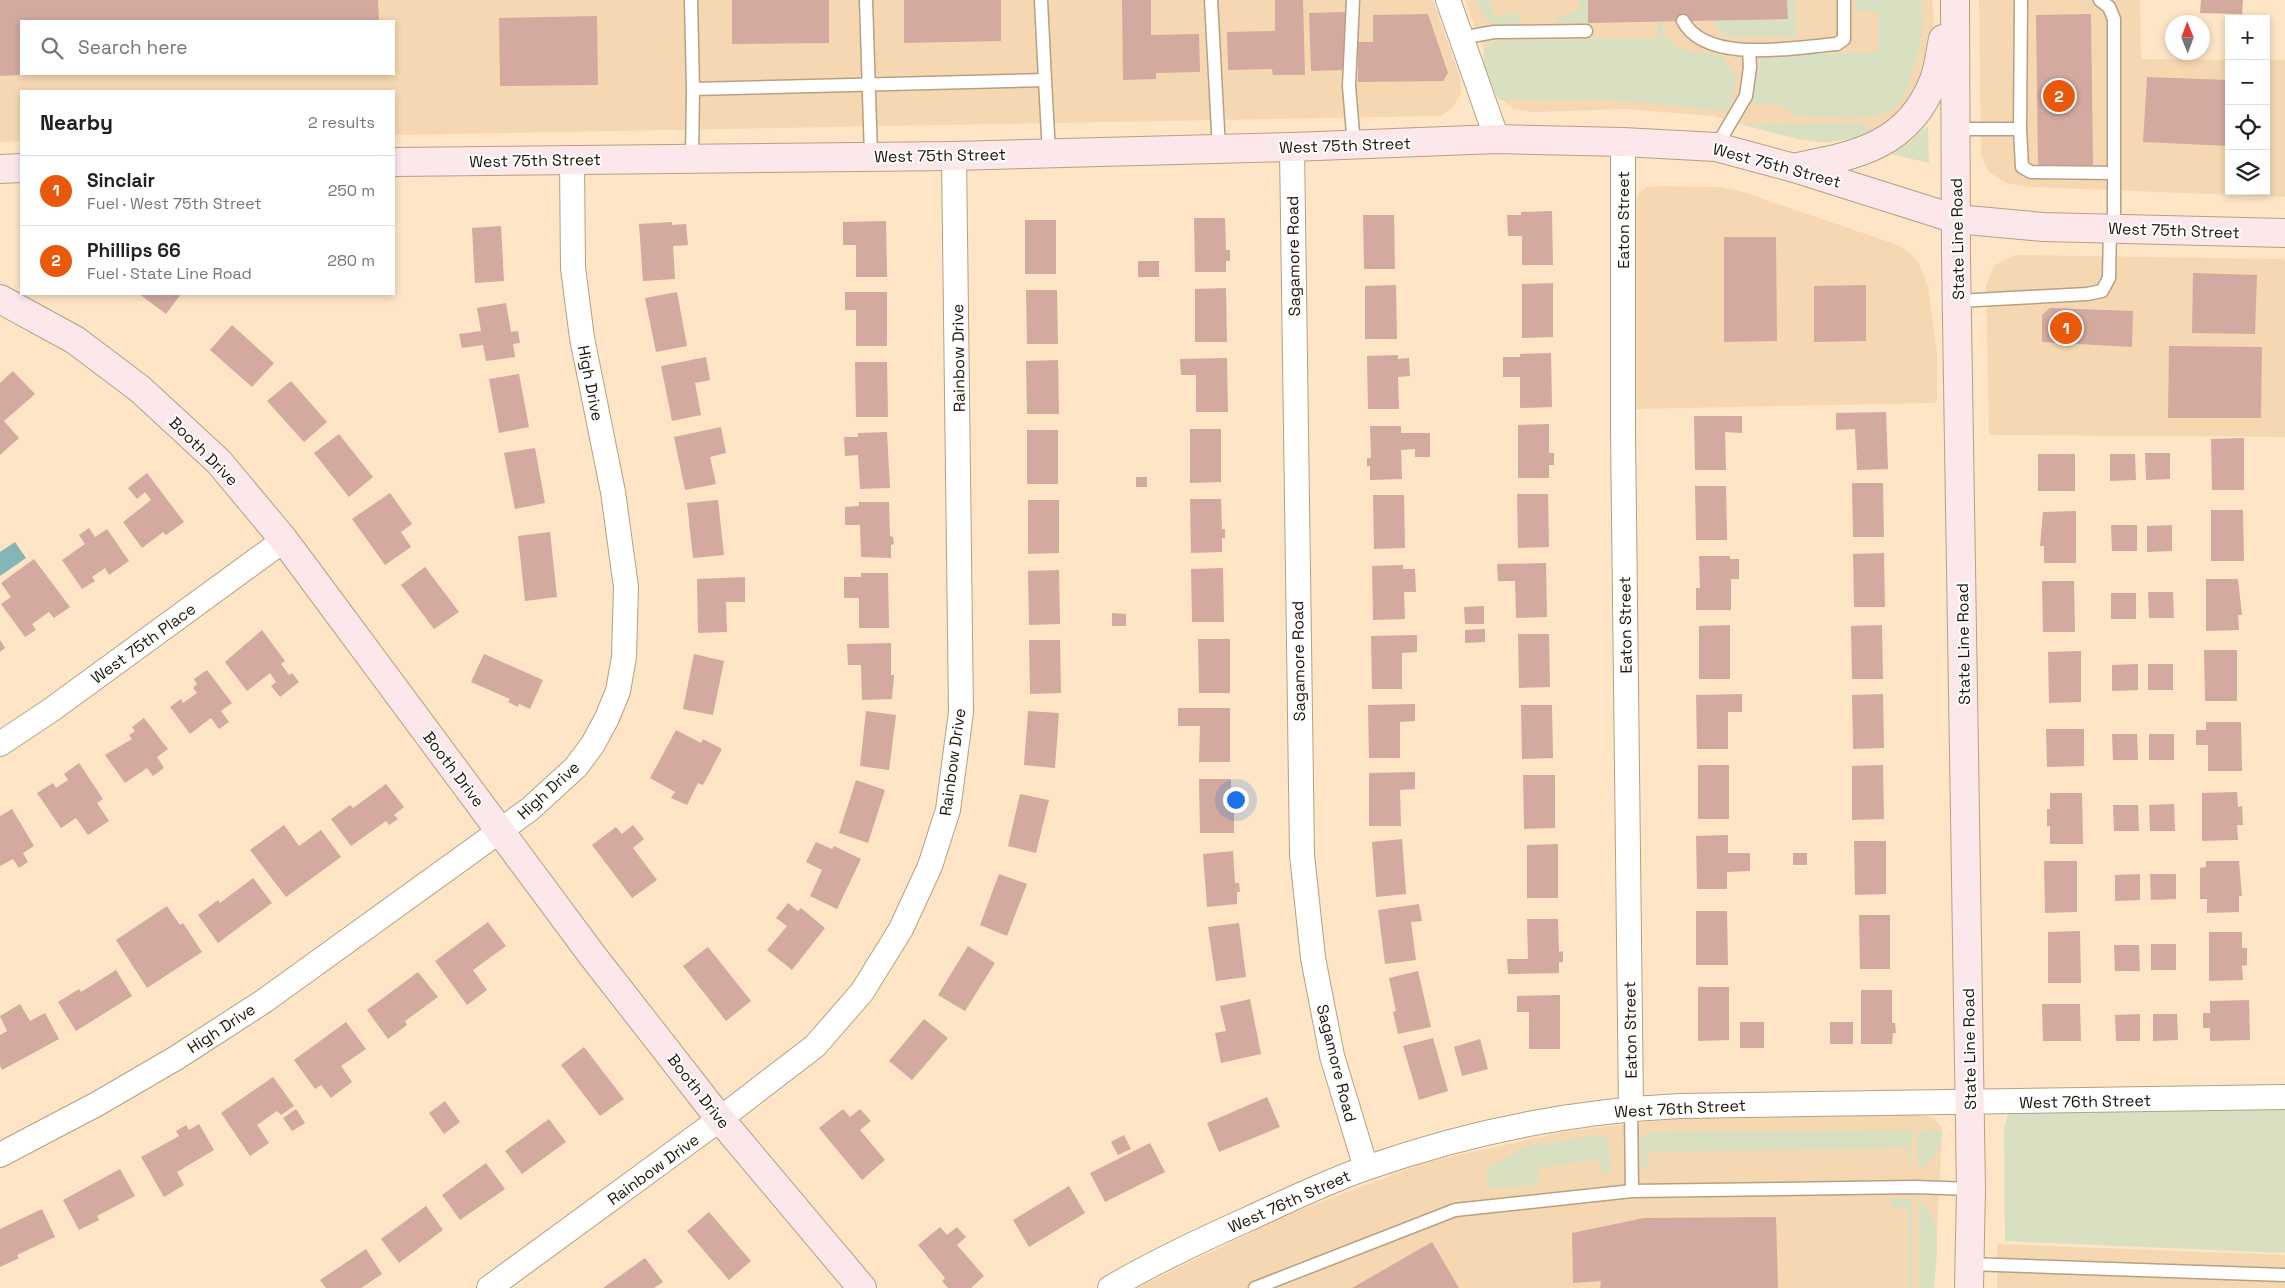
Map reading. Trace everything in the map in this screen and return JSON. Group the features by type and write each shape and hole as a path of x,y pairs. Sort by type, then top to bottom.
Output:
{"main road":[{"name":"State Line Road","path":"1955,6 1956,219 1971,1189 1969,1276"},
{"path":"1794,168 1859,154 1879,144 1908,122 1928,93 1935,77 1943,39 1955,6"},
{"name":"West 75th Street","path":"395,162 954,156 1292,147 1497,139 1623,142 1716,147 1794,168 1956,219 2042,226 2285,234"},
{"path":"0,169 20,168"},
{"name":"Booth Drive","path":"0,299 75,340 140,389 219,462 284,540 592,955 720,1119 862,1288"}],"street":[{"path":"1448,0 1497,139"},
{"name":"Eaton Street","path":"1623,142 1623,431 1630,1108"},
{"name":"Sagamore Road","path":"1292,147 1302,855 1313,958 1332,1056 1366,1168"},
{"name":"Rainbow Drive","path":"489,1288 720,1119 815,1046 862,992 901,929 930,866 948,810 961,712 954,156"},
{"name":"High Drive","path":"0,1155 97,1104 184,1053 264,1000 499,830 559,784 576,767 594,744 618,691 624,657 626,624 625,578 613,492 582,338 573,268 572,160"},
{"name":"West 75th Place","path":"0,744 51,710 284,540"},
{"name":"West 76th Street","path":"1110,1288 1193,1244 1308,1191 1366,1168 1452,1141 1518,1125 1630,1108 1680,1106 2285,1097"}],"lane":[{"path":"691,0 692,158"},
{"path":"866,0 871,156"},
{"path":"1041,0 1049,153"},
{"path":"1211,0 1219,149"},
{"path":"1353,0 1349,86 1354,145"},
{"path":"1683,21 1687,28 1709,44 1721,48 1749,50 1837,44 1844,39 1845,33 1844,0"},
{"path":"2021,0 2020,129 2022,167 2031,172 2114,173"},
{"path":"1958,301 2086,294 2102,291 2109,278 2114,173 2114,19 2109,7 2100,0"},
{"path":"1461,38 1494,32 1586,31"},
{"path":"1716,147 1746,96 1749,74 1749,50"},
{"path":"693,89 1045,80"},
{"path":"1955,128 2020,129"},
{"path":"1630,1108 1632,1191"},
{"path":"1255,1288 1455,1210 1632,1191 1905,1187 1971,1189"},
{"path":"1969,1276 2285,1274"}],"shaded area":[{"path":"0,0 1433,0 1460,78 1461,93 1453,107 1441,116 395,135 395,90 20,90 20,141 0,142"},
{"path":"1465,0 1932,0 1934,23 1929,52 1913,92 1900,114 1862,136 1827,143 1801,140 1713,116 1626,109 1534,112 1513,109 1502,99"},
{"path":"1979,0 2140,0 2141,59 2225,60 2225,195 2031,187 2006,183 1989,172 1981,155"},
{"path":"2270,60 2285,60 2285,197 2234,195 2270,195"},
{"path":"1647,187 1719,187 1740,191 1895,244 1909,252 1918,261 1928,287 1937,353 1937,400 1934,403 1636,409 1632,206 1638,194"},
{"path":"2015,255 2283,259 2285,262 2285,437 1989,435 1986,285 1995,265"},
{"path":"1917,1115 1931,1117 1941,1126 1942,1132 1934,1288 1137,1288 1289,1214 1427,1162 1568,1131 1683,1118"},
{"path":"1997,1244 2285,1255 2285,1288 1997,1288"}],"green space":[{"path":"1477,0 1489,0 1496,18 1517,12 1520,18 1518,25 1502,25 1487,20"},
{"path":"1577,0 1588,0 1588,23 1554,23 1555,18 1580,9"},
{"path":"1787,0 1795,0 1796,37 1729,37 1719,31 1714,20 1788,18"},
{"path":"1855,0 1921,0 1922,31 1911,79 1900,102 1891,110 1880,115 1849,118 1796,116 1786,109 1774,105 1750,105 1756,87 1757,64 1767,55 1878,52 1878,12 1856,11"},
{"path":"1658,21 1661,21 1670,42 1677,47 1724,57 1734,73 1736,82 1733,103 1724,111 1613,100 1500,100 1487,76 1484,53 1485,48 1493,42 1503,40 1658,38"},
{"path":"1866,123 1871,132 1854,138 1821,141 1790,137 1741,124"},
{"path":"1928,127 1929,163 1891,154 1909,143"},
{"path":"2285,1109 2285,1253 2005,1241 2004,1127 2008,1114 2018,1112"},
{"path":"1912,1130 1910,1170 1907,1148 1648,1152 1649,1169 1644,1170 1640,1166 1638,1139 1644,1137 1649,1132"},
{"path":"1933,1130 1942,1132 1940,1143 1933,1157 1920,1168 1917,1161 1917,1131"},
{"path":"1594,1136 1607,1137 1611,1168 1608,1174 1602,1173 1600,1159 1538,1168 1539,1179 1534,1186 1488,1188 1486,1169 1526,1146"},
{"path":"1894,1198 1912,1199 1913,1288 1909,1288 1908,1209 1892,1207 1890,1202"},
{"path":"1919,1201 1933,1218 1936,1229 1937,1254 1934,1288 1919,1288"}],"water":[{"path":"15,542 26,558 0,576 0,552"}],"building":[{"path":"0,0 378,0 379,20 20,20 21,75 0,76"},
{"path":"732,0 829,0 829,43 732,44"},
{"path":"904,0 1001,0 1001,41 904,43"},
{"path":"1122,0 1151,0 1151,35 1199,34 1200,72 1156,73 1156,79 1123,80"},
{"path":"1275,0 1303,0 1305,75 1273,75 1272,69 1228,70 1227,32 1275,31"},
{"path":"1588,0 1787,0 1788,19 1588,23"},
{"path":"2201,0 2243,0 2242,14 2200,13"},
{"path":"1345,12 1346,70 1311,71 1309,13"},
{"path":"1428,14 1448,73 1443,81 1358,82 1358,42 1373,42 1373,15"},
{"path":"2091,14 2093,165 2038,166 2036,15"},
{"path":"597,16 598,85 500,86 499,18"},
{"path":"2147,77 2225,80 2225,146 2143,142"},
{"path":"1552,211 1553,265 1522,265 1522,236 1508,236 1507,215 1521,215 1521,212"},
{"path":"1363,215 1394,215 1395,269 1364,269"},
{"path":"1194,218 1225,218 1226,250 1230,250 1230,261 1226,261 1226,272 1195,272"},
{"path":"1025,220 1056,220 1056,274 1025,274"},
{"path":"886,221 887,277 856,277 856,245 843,245 843,222"},
{"path":"672,222 672,225 686,224 688,245 673,246 675,279 643,281 639,224"},
{"path":"501,226 504,281 475,283 472,228"},
{"path":"1724,237 1776,237 1777,341 1724,342"},
{"path":"1138,261 1159,261 1159,277 1138,277"},
{"path":"2193,273 2257,275 2255,334 2192,333"},
{"path":"1553,283 1553,337 1522,338 1522,284"},
{"path":"1396,285 1397,339 1365,339 1365,286"},
{"path":"1866,285 1866,341 1814,342 1814,286"},
{"path":"1226,288 1227,342 1195,342 1195,289"},
{"path":"1026,290 1057,290 1058,344 1027,344"},
{"path":"677,292 687,346 656,352 645,298"},
{"path":"845,292 887,292 887,346 856,346 856,310 845,310"},
{"path":"140,295 180,295 166,314"},
{"path":"506,303 511,332 518,331 520,343 513,344 515,357 486,361 483,345 462,348 459,334 481,331 477,308"},
{"path":"2050,308 2133,311 2132,347 2042,342 2042,315"},
{"path":"232,325 274,363 252,387 210,350"},
{"path":"2169,346 2262,347 2261,418 2168,418"},
{"path":"1551,353 1552,407 1520,408 1520,377 1503,377 1503,357 1520,357 1520,354"},
{"path":"1398,355 1398,359 1409,358 1410,376 1398,377 1399,409 1368,409 1367,356"},
{"path":"706,357 710,380 695,383 701,415 672,421 661,366"},
{"path":"1227,358 1228,412 1196,412 1196,375 1181,375 1180,359"},
{"path":"1058,360 1059,414 1027,414 1026,361"},
{"path":"855,362 887,362 888,417 856,417"},
{"path":"13,371 35,394 4,421 19,438 0,455 0,383"},
{"path":"519,374 529,427 499,433 489,379"},
{"path":"291,381 327,422 304,442 267,401"},
{"path":"1886,412 1888,469 1857,470 1855,429 1836,430 1836,413"},
{"path":"1694,416 1742,416 1742,433 1725,432 1726,470 1695,470"},
{"path":"1549,424 1549,453 1554,453 1554,465 1549,465 1549,478 1518,478 1518,425"},
{"path":"1370,426 1401,426 1401,433 1430,433 1430,457 1415,457 1415,449 1401,450 1402,479 1370,480 1370,466 1367,466 1367,458 1371,458"},
{"path":"721,427 726,453 710,457 716,484 685,490 674,437"},
{"path":"1190,429 1221,429 1221,482 1190,483"},
{"path":"1027,430 1058,430 1058,484 1027,484"},
{"path":"887,432 890,488 860,489 858,455 845,456 844,437 858,437 858,433"},
{"path":"339,434 373,477 349,497 314,453"},
{"path":"2244,438 2244,490 2212,490 2211,439"},
{"path":"535,448 545,503 515,509 504,453"},
{"path":"2145,453 2170,453 2170,479 2146,480"},
{"path":"2038,454 2075,454 2075,491 2038,491"},
{"path":"2110,454 2135,454 2136,480 2110,481"},
{"path":"147,473 184,522 166,535 163,532 142,548 123,522 151,500 145,492 137,499 128,488"},
{"path":"1136,477 1147,477 1147,487 1136,487"},
{"path":"1852,483 1883,483 1884,537 1853,537"},
{"path":"1695,486 1726,486 1727,540 1696,540"},
{"path":"390,493 412,524 401,532 411,547 385,565 352,519"},
{"path":"1517,494 1548,494 1549,547 1518,548"},
{"path":"1373,495 1404,495 1405,548 1374,549"},
{"path":"1190,499 1221,499 1222,529 1225,529 1225,538 1222,538 1222,552 1191,553"},
{"path":"718,500 724,555 693,558 687,503"},
{"path":"1028,500 1059,500 1059,553 1028,554"},
{"path":"859,502 889,502 890,536 893,537 894,544 891,545 891,558 861,557 860,525 845,525 845,507 859,506"},
{"path":"2211,510 2243,510 2244,561 2211,561"},
{"path":"2076,511 2076,563 2044,563 2044,546 2040,546 2043,512"},
{"path":"2111,525 2137,525 2137,551 2112,551"},
{"path":"2172,525 2172,551 2147,552 2147,526"},
{"path":"89,528 95,537 107,529 129,561 109,575 105,568 92,577 95,581 82,589 62,560 85,544 79,535"},
{"path":"550,532 557,597 525,601 518,536"},
{"path":"1884,553 1885,607 1854,607 1853,554"},
{"path":"1699,556 1730,556 1730,559 1739,559 1739,579 1731,579 1731,610 1696,610 1696,588 1700,588"},
{"path":"34,559 70,607 54,618 49,612 32,624 36,630 25,637 1,604 11,597 1,583"},
{"path":"1546,563 1547,617 1516,618 1515,581 1498,581 1497,564"},
{"path":"1403,565 1403,569 1415,569 1416,592 1404,592 1405,619 1373,620 1372,566"},
{"path":"425,567 459,612 434,629 401,585"},
{"path":"1223,568 1224,622 1192,622 1191,569"},
{"path":"1059,570 1060,624 1029,625 1028,571"},
{"path":"861,573 888,573 889,628 859,628 859,598 844,598 844,577 861,577"},
{"path":"745,577 745,602 726,602 727,632 698,633 697,579"},
{"path":"2206,579 2238,579 2242,615 2238,615 2239,630 2206,631"},
{"path":"2042,581 2074,581 2075,632 2043,632"},
{"path":"2148,592 2173,592 2174,618 2149,618"},
{"path":"2111,593 2136,593 2136,619 2111,619"},
{"path":"1484,606 1484,624 1465,624 1464,607"},
{"path":"1112,613 1126,614 1126,626 1112,626"},
{"path":"1730,625 1730,679 1699,679 1699,626"},
{"path":"1882,625 1883,679 1852,679 1851,626"},
{"path":"1485,629 1485,642 1465,643 1465,630"},
{"path":"262,630 285,661 281,664 289,675 292,673 299,682 280,697 271,686 276,682 270,673 247,691 225,662"},
{"path":"1518,634 1549,634 1550,687 1519,688"},
{"path":"1417,635 1417,652 1402,653 1402,689 1372,689 1371,636"},
{"path":"1198,639 1230,639 1230,693 1199,693"},
{"path":"0,640 5,648 0,652"},
{"path":"1029,640 1060,640 1061,693 1030,694"},
{"path":"891,643 891,675 894,675 892,699 862,700 861,665 848,665 847,644"},
{"path":"2204,650 2237,650 2237,701 2205,701"},
{"path":"2081,651 2081,702 2049,703 2048,652"},
{"path":"484,654 543,680 530,709 519,704 518,707 508,702 510,699 471,682"},
{"path":"694,654 724,661 713,715 683,709"},
{"path":"2138,664 2138,690 2112,691 2112,665"},
{"path":"2148,664 2173,664 2173,690 2148,690"},
{"path":"207,670 232,703 221,711 229,722 219,729 211,718 190,734 170,707 181,699 183,703 197,693 193,688 197,684 194,679"},
{"path":"1742,694 1742,712 1728,712 1728,749 1697,749 1696,695"},
{"path":"1883,694 1884,748 1853,749 1852,695"},
{"path":"1415,704 1415,721 1400,722 1400,758 1369,758 1368,705"},
{"path":"1521,705 1552,705 1553,758 1522,759"},
{"path":"1178,708 1230,708 1230,762 1199,762 1200,726 1178,726"},
{"path":"866,711 896,715 889,770 860,766"},
{"path":"1028,711 1059,713 1055,768 1024,765"},
{"path":"144,718 168,749 157,757 164,768 153,776 147,768 125,783 105,755 132,739 129,735 135,731 132,727"},
{"path":"2206,722 2241,722 2242,771 2208,771 2208,745 2196,745 2196,730 2206,730"},
{"path":"2046,729 2084,729 2084,766 2047,767"},
{"path":"676,730 701,743 703,739 722,749 703,785 698,783 687,805 671,798 675,792 650,778"},
{"path":"2112,734 2137,734 2138,760 2113,760"},
{"path":"2149,734 2174,734 2174,760 2149,760"},
{"path":"79,763 103,799 97,803 109,821 88,835 76,818 61,828 37,793 53,783 56,788 68,780 64,774"},
{"path":"1698,765 1729,765 1729,819 1698,819"},
{"path":"1883,765 1884,819 1852,820 1852,766"},
{"path":"1415,772 1415,789 1400,790 1401,826 1369,826 1369,773"},
{"path":"1523,775 1555,775 1555,828 1524,829"},
{"path":"1199,779 1231,779 1231,813 1234,813 1234,833 1200,833"},
{"path":"856,780 885,790 868,843 839,833"},
{"path":"386,784 404,807 394,815 398,819 389,825 386,821 351,846 331,819 350,805 353,808"},
{"path":"2237,792 2238,807 2242,806 2243,825 2237,825 2238,840 2202,841 2202,793"},
{"path":"2050,793 2082,793 2083,844 2050,844 2050,826 2047,826 2047,809 2050,809"},
{"path":"1020,794 1049,800 1036,853 1008,846"},
{"path":"2174,804 2175,831 2150,831 2149,805"},
{"path":"2113,805 2138,805 2139,831 2114,831"},
{"path":"12,809 34,846 23,853 28,862 19,868 13,859 0,866 0,816"},
{"path":"284,825 299,846 321,830 341,857 286,897 250,850"},
{"path":"633,825 644,839 633,848 657,880 632,898 592,845 616,827 622,834"},
{"path":"1728,835 1728,853 1750,853 1750,871 1727,872 1727,889 1697,889 1696,836"},
{"path":"1402,839 1406,894 1376,897 1372,842"},
{"path":"1854,841 1886,841 1886,894 1855,895"},
{"path":"816,842 832,849 834,846 861,859 837,909 810,896 822,870 806,862"},
{"path":"1558,844 1558,898 1527,898 1527,845"},
{"path":"1233,851 1235,883 1239,883 1240,892 1237,892 1237,904 1207,907 1203,854"},
{"path":"1793,853 1807,853 1807,865 1793,865"},
{"path":"2044,861 2077,861 2077,912 2045,913"},
{"path":"2206,861 2239,861 2242,896 2239,896 2239,912 2207,913 2207,899 2200,899 2200,868 2206,867"},
{"path":"999,874 1027,884 1007,936 980,925"},
{"path":"2140,874 2140,900 2115,901 2115,875"},
{"path":"2150,874 2176,874 2176,899 2151,900"},
{"path":"253,878 272,903 218,943 198,915 218,900 220,903"},
{"path":"788,903 798,911 801,908 825,928 792,970 767,950 787,926 776,918"},
{"path":"1419,904 1422,921 1411,922 1416,960 1385,964 1378,910"},
{"path":"167,906 180,925 183,923 202,952 147,988 116,940"},
{"path":"1696,911 1727,911 1728,965 1696,965"},
{"path":"1859,915 1890,915 1890,969 1860,969"},
{"path":"1527,919 1558,919 1559,952 1563,951 1563,962 1559,962 1559,973 1508,974 1507,959 1528,959"},
{"path":"488,922 506,946 473,970 487,990 467,1005 435,961"},
{"path":"1239,923 1246,977 1216,981 1208,927"},
{"path":"2080,931 2081,983 2048,983 2048,932"},
{"path":"2209,932 2242,932 2242,948 2247,948 2247,965 2242,966 2243,980 2209,981"},
{"path":"2151,944 2176,944 2176,970 2151,970"},
{"path":"2114,945 2139,945 2140,971 2115,971"},
{"path":"968,946 995,963 965,1011 938,995"},
{"path":"708,947 751,1001 726,1021 683,966"},
{"path":"116,970 132,996 76,1031 58,1002 79,989 81,992"},
{"path":"1418,971 1431,1027 1398,1034 1393,1012 1396,1011 1389,978"},
{"path":"418,972 438,997 405,1021 407,1025 388,1039 367,1010"},
{"path":"1698,987 1729,987 1729,1040 1698,1041"},
{"path":"1861,990 1892,990 1892,1023 1895,1023 1896,1033 1893,1033 1892,1044 1861,1044"},
{"path":"1560,995 1560,1049 1529,1049 1529,1012 1517,1012 1517,996"},
{"path":"1250,999 1261,1054 1221,1063 1215,1033 1226,1031 1220,1006"},
{"path":"2249,1000 2250,1040 2210,1041 2210,1028 2203,1028 2203,1013 2210,1013 2210,1001"},
{"path":"20,1004 30,1021 45,1013 59,1039 2,1070 0,1066 0,1035 7,1031 0,1016"},
{"path":"2042,1004 2080,1004 2081,1041 2043,1041"},
{"path":"2140,1014 2140,1041 2116,1041 2115,1015"},
{"path":"2153,1014 2177,1014 2178,1040 2153,1041"},
{"path":"924,1019 948,1038 912,1080 889,1061"},
{"path":"346,1022 366,1049 341,1066 352,1082 331,1098 321,1085 315,1089 294,1060"},
{"path":"1740,1022 1764,1022 1764,1048 1740,1048"},
{"path":"1830,1022 1853,1022 1853,1044 1830,1044"},
{"path":"1433,1038 1448,1091 1419,1100 1403,1046"},
{"path":"1480,1039 1488,1069 1462,1076 1454,1047"},
{"path":"584,1047 624,1099 600,1116 561,1065"},
{"path":"273,1077 294,1106 281,1115 277,1111 257,1125 269,1143 250,1156 221,1113"},
{"path":"1267,1097 1280,1127 1219,1152 1207,1123"},
{"path":"445,1101 460,1122 444,1134 429,1113"},
{"path":"296,1109 305,1123 292,1131 283,1118"},
{"path":"843,1109 850,1117 860,1109 871,1121 860,1130 885,1160 862,1180 819,1128"},
{"path":"549,1119 566,1142 522,1174 505,1151"},
{"path":"199,1124 214,1150 177,1172 184,1185 164,1197 141,1157 179,1136 176,1131 186,1125 189,1130"},
{"path":"1124,1135 1131,1149 1118,1155 1111,1142"},
{"path":"1150,1143 1165,1172 1105,1202 1090,1173"},
{"path":"486,1163 505,1189 460,1220 442,1195"},
{"path":"120,1169 135,1196 97,1216 99,1220 79,1230 63,1200"},
{"path":"1069,1186 1085,1213 1029,1247 1013,1220"},
{"path":"426,1206 443,1230 399,1263 381,1239"},
{"path":"42,1209 55,1237 17,1255 19,1258 0,1267 0,1229"},
{"path":"709,1212 751,1261 729,1280 687,1231"},
{"path":"1776,1217 1778,1288 1600,1288 1601,1281 1573,1283 1572,1233 1644,1218"},
{"path":"940,1227 947,1235 957,1227 966,1237 957,1245 984,1276 971,1288 948,1288 942,1281 945,1278 918,1245"},
{"path":"1432,1242 1459,1288 1352,1288"},
{"path":"366,1249 382,1274 361,1288 326,1288 320,1280"},
{"path":"645,1258 663,1282 654,1288 603,1288"}],"place":[{"name":"Phillips 66","path":"2059,96"},
{"name":"Sinclair","path":"2066,328"}]}
